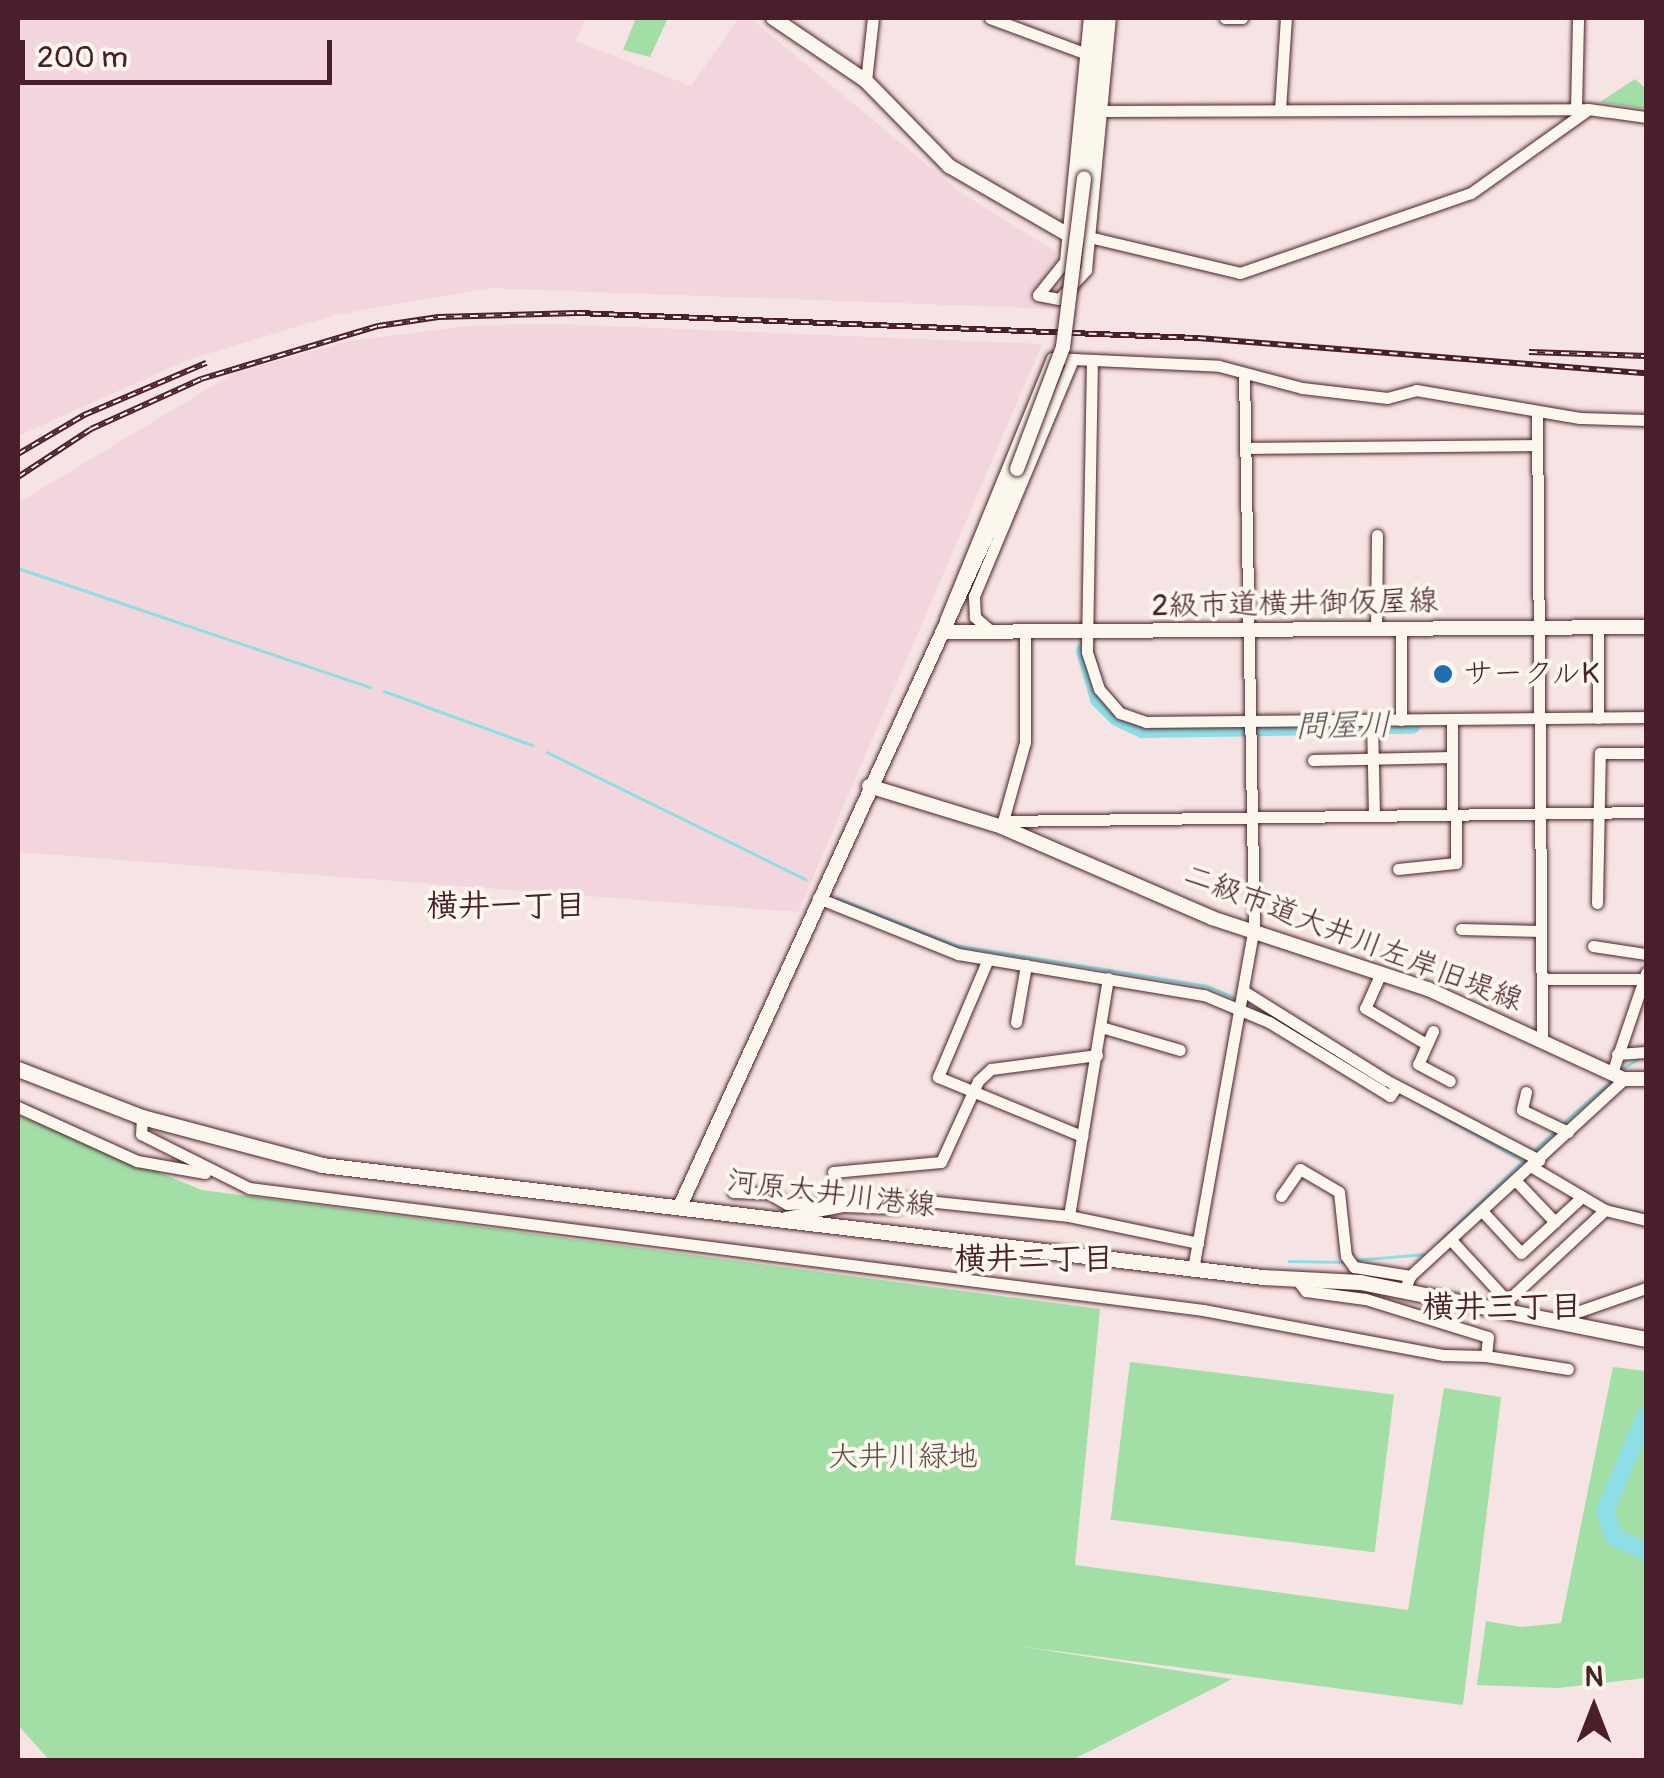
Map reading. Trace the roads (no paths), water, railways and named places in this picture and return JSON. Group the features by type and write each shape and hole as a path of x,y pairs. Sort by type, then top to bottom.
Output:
{"main road":[{"name":"河原大井川港線","path":"18,1069 142,1117 322,1165 681,1204 1297,1280 1407,1283 1646,1339"}],"street":[{"path":"773,18 866,81 949,166 1068,234 1240,272 1471,192 1582,109"},
{"path":"866,81 873,18"},
{"path":"990,18 1084,54"},
{"path":"1089,18 1068,234 1059,275 1038,295 1059,299 1082,278 1090,237 1110,18"},
{"path":"681,1204 869,786 1018,469 1063,347 1100,18"},
{"path":"1225,18 1242,18"},
{"path":"1280,110 1286,18"},
{"path":"1578,18 1582,109"},
{"path":"1103,111 1582,109 1646,117"},
{"path":"944,632 947,602 1052,358 1219,366 1302,388 1388,398 1416,390 1537,411 1646,420"},
{"path":"996,635 975,616 974,596 1072,360"},
{"path":"1092,360 1087,634 1092,676 1120,714 1146,722 1646,717"},
{"path":"1193,1268 1254,928 1252,632 1244,374"},
{"path":"1537,411 1542,1040"},
{"path":"1247,448 1537,445"},
{"path":"1376,630 1377,535"},
{"name":"2級市道横井御仮屋線","path":"944,632 1026,635 1646,627"},
{"path":"1598,628 1598,718"},
{"path":"1402,630 1402,720"},
{"path":"1026,635 1026,742 1002,824 1646,812"},
{"path":"1398,869 1456,862 1452,719"},
{"path":"1372,720 1374,816"},
{"path":"1598,903 1600,754 1646,753"},
{"path":"1313,760 1452,757"},
{"name":"二級市道大井川左岸旧堤線","path":"869,786 1002,824 1212,918 1254,928 1380,974 1542,1040 1618,1076 1646,1078"},
{"path":"818,898 958,954 1204,995 1303,1034"},
{"path":"1460,929 1541,931"},
{"path":"1592,946 1646,954"},
{"path":"988,959 938,1076 1082,1136"},
{"path":"1016,1022 1026,965"},
{"path":"1380,974 1365,1008 1426,1044"},
{"path":"1281,1196 1300,1169 1339,1192 1346,1256 1354,1267 1407,1283 1536,1164 1618,1076 1618,1054 1646,977 1542,980"},
{"path":"1068,1216 1108,978"},
{"path":"1245,993 1393,1091 1536,1164 1604,1210 1646,1220"},
{"path":"1101,1027 1180,1050"},
{"path":"1433,1032 1418,1064 1450,1081"},
{"path":"1618,1054 1646,1052"},
{"path":"833,1172 942,1162 973,1092 1006,1063 1096,1055"},
{"path":"1526,1092 1522,1110 1568,1132"},
{"path":"18,1107 137,1161 209,1173"},
{"path":"142,1117 141,1134 209,1173 249,1188 416,1213 1202,1310 1444,1355 1486,1356 1568,1369"},
{"path":"1516,1182 1555,1222"},
{"path":"733,1192 768,1193 787,1204 908,1199 1068,1216 1198,1243"},
{"path":"1482,1212 1521,1254 1582,1197"},
{"path":"785,1217 844,1206 896,1208 908,1199"},
{"path":"1451,1240 1507,1301 1604,1210"},
{"path":"1297,1280 1306,1291 1365,1299 1488,1337 1486,1356"},
{"path":"1580,1312 1646,1288"}],"waterway":[{"path":"18,568 370,687"},
{"name":"問屋川","path":"1085,651 1099,699 1117,717 1143,729 1412,725"},
{"path":"384,691 532,745"},
{"path":"547,752 805,879"},
{"path":"837,898 955,945 1207,986 1236,998"},
{"path":"1248,1004 1271,1017"},
{"path":"1278,1021 1319,1045"},
{"path":"1621,1070 1639,1058"},
{"path":"1562,1124 1612,1080"},
{"path":"1421,1104 1527,1163"},
{"path":"1533,1151 1556,1130"},
{"path":"1439,1242 1527,1157"},
{"path":"1605,1205 1641,1213"},
{"path":"1354,1260 1426,1254"},
{"path":"1289,1261 1347,1262"},
{"path":"1646,1414 1605,1511 1614,1537 1646,1552"}],"railway":[{"path":"18,477 91,429 201,379 378,326 438,317 577,313 1198,338 1646,373"},
{"path":"1529,352 1646,356"},
{"path":"18,454 84,415 206,363"}],"place":[{"name":"サークルK","path":"1443,674"}],"district":[{"name":"横井一丁目","path":"506,906"},
{"name":"横井二丁目","path":"1034,1259"},
{"name":"横井三丁目","path":"1502,1307"}],"park label":[{"name":"大井川緑地","path":"903,1457"}]}
